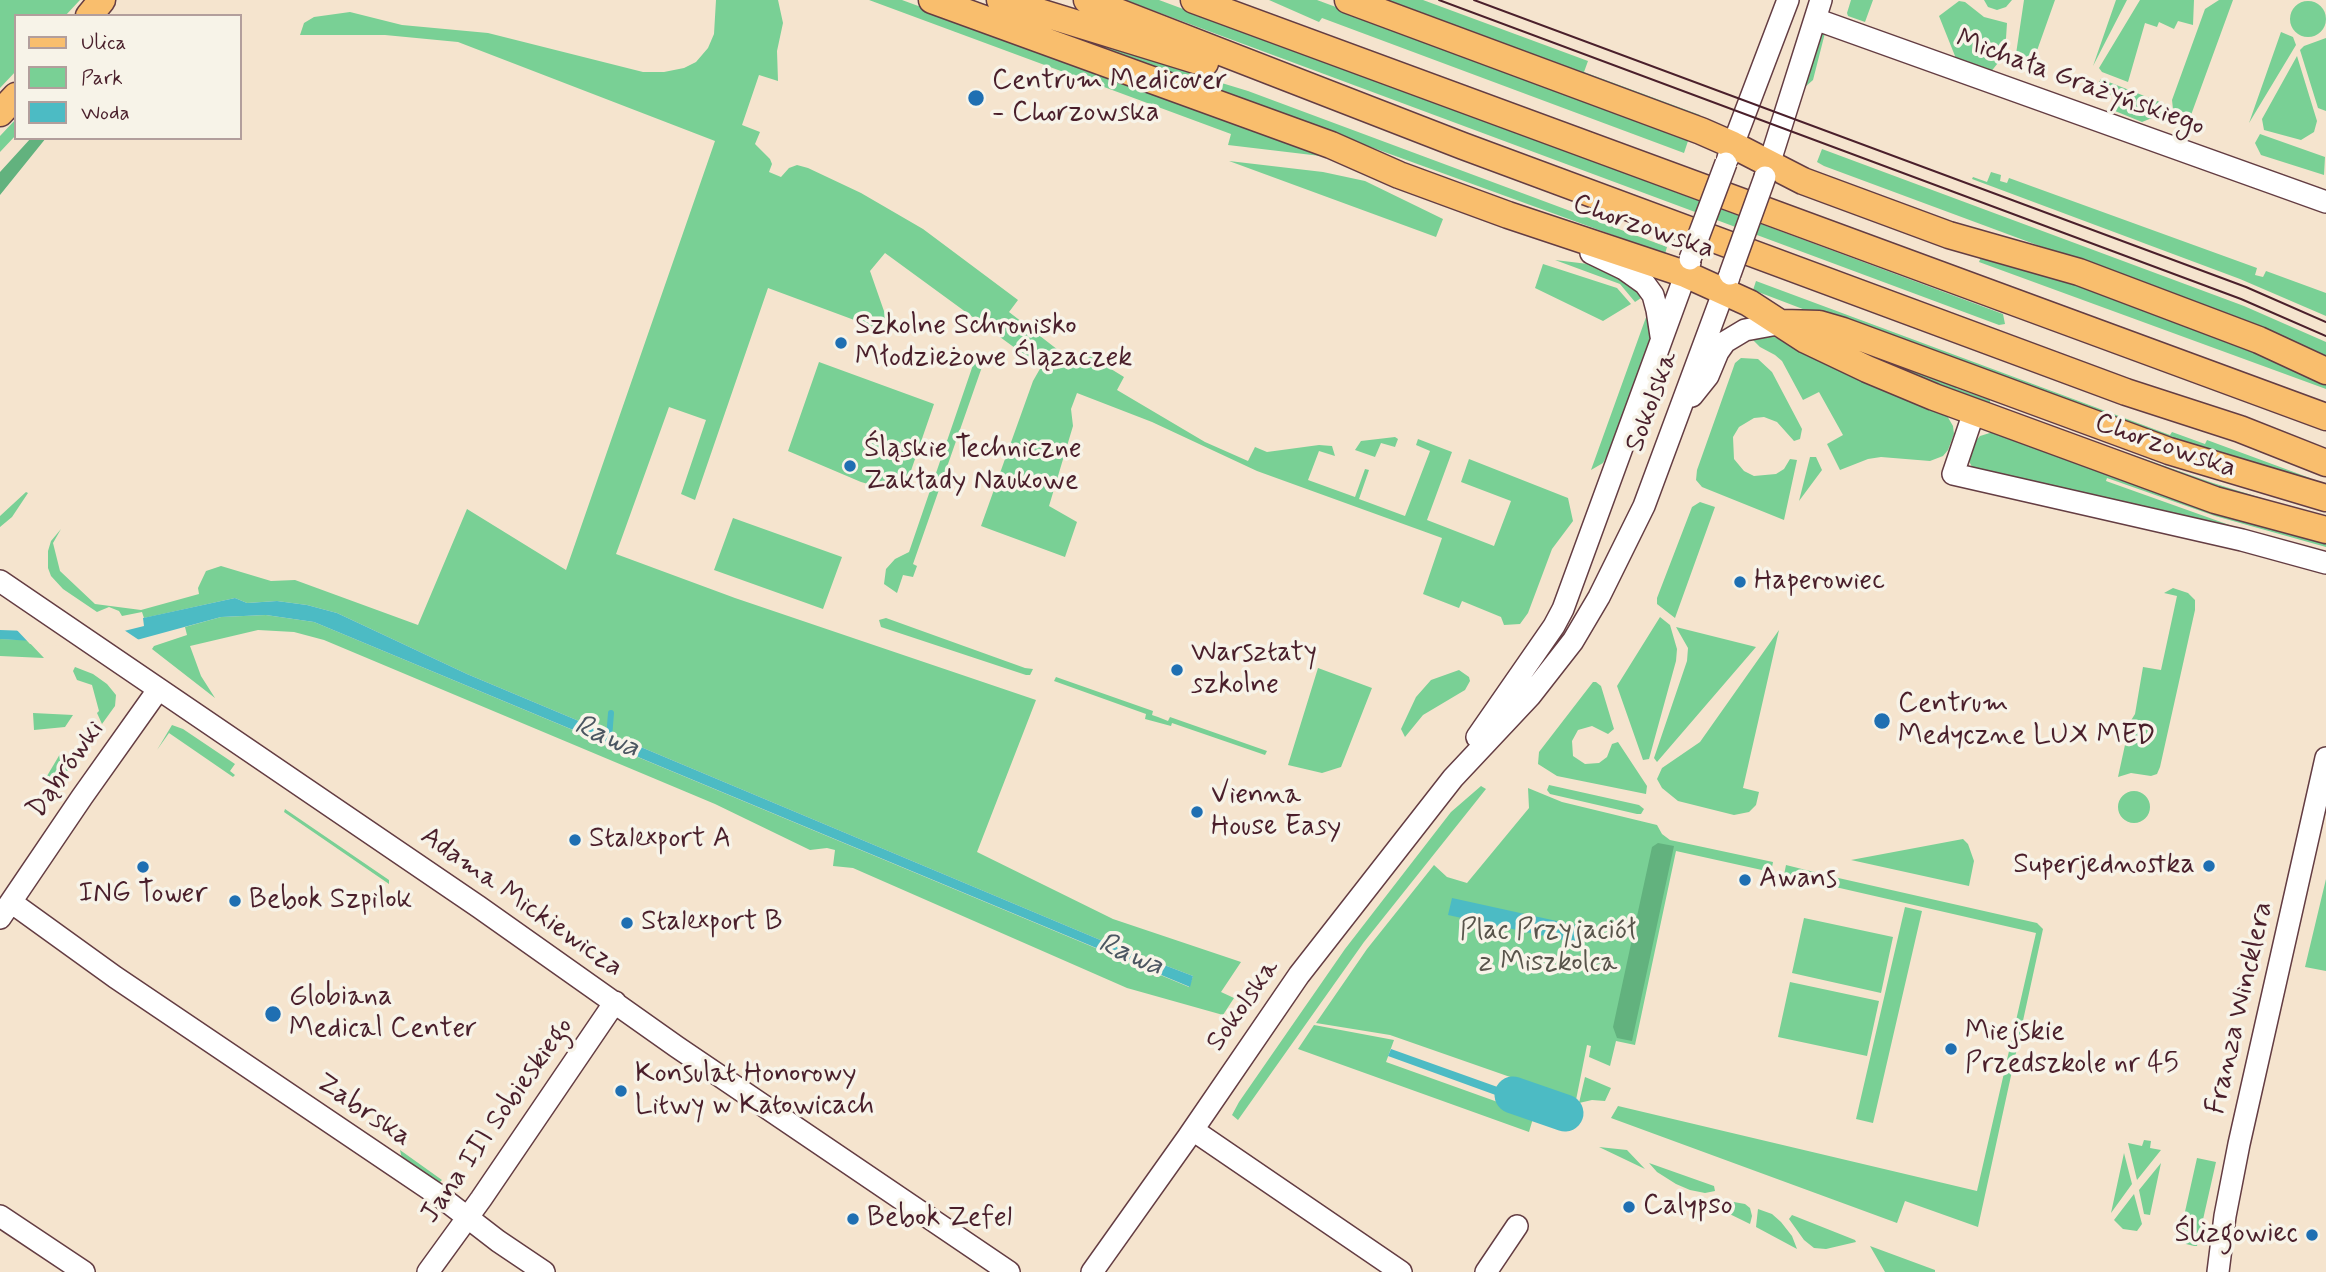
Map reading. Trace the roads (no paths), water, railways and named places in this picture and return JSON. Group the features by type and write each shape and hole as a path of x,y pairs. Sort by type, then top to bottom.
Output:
{"main road":[{"path":"91,14 102,0"},
{"name":"Chorzowska","path":"932,0 1331,145 1399,175 1517,218 1688,267 1727,282 1806,340 1867,369 1973,412 2215,500 2326,530"},
{"path":"1000,0 1120,35 1457,143"},
{"name":"Chorzowska","path":"1087,0 1457,143 2100,382 2240,429 2326,463"},
{"name":"Chorzowska","path":"1194,0 2326,416"},
{"path":"1222,0 1277,31"},
{"path":"1348,0 1768,171 1949,235 2079,272 2259,340 2326,371"},
{"path":"0,113 14,98"},
{"path":"1783,323 1819,324 1843,331 2169,451 2326,498"}],"street":[{"name":"Sokolska","path":"1453,778 1468,749 1563,609 1788,0"},
{"name":"Sokolska","path":"1091,1272 1299,975 1453,778 1530,696 1573,641 1599,597 1633,531 1679,411 1768,171 1818,10"},
{"name":"Michała Grażyńskiego","path":"1818,10 2326,202"},
{"path":"1517,218 1624,269 1645,284 1653,295 1662,342"},
{"path":"1679,411 1708,376 1725,342 1745,330 1783,323"},
{"path":"1973,412 1952,474 2242,540 2326,562"},
{"name":"Adama Mickiewicza","path":"0,581 1009,1272"},
{"name":"Dąbrówki","path":"5,910 158,690"},
{"name":"Franza Wincklera","path":"2218,1272 2225,1216 2239,1144 2326,758"},
{"name":"Zabrska","path":"5,910 115,977 441,1197 544,1272"},
{"name":"Jana III Sobieskiego","path":"428,1272 615,1002"},
{"path":"1193,1130 1401,1272"},
{"path":"0,1216 84,1272"},
{"path":"1486,1272 1517,1226"}],"water":[{"path":"235,598 247,603 277,601 307,605 337,613 467,674 1117,947 1193,976 1190,987 314,622 266,615 221,617 133,641 96,645 0,639 0,630 112,634 144,626 143,618"},
{"path":"1452,898 1584,927 1581,944 1448,915"},
{"path":"1391,1049 1562,1110 1559,1118 1388,1056"}],"waterway":[{"path":"609,738 611,713"},
{"name":"Rawa","path":"1513,1095 1565,1113"}],"tram line":[{"path":"1439,0 2241,299 2326,336"},
{"path":"1474,0 2246,287 2326,322"}],"place":[{"name":"Centrum Medicover - Chorzowska","path":"976,98"},
{"name":"Szkolne Schronisko Młodzieżowe Ślązaczek","path":"841,343"},
{"name":"Śląskie Techniczne Zakłady Naukowe","path":"850,466"},
{"name":"Haperowiec","path":"1740,582"},
{"name":"Warsztaty szkolne","path":"1177,670"},
{"name":"Centrum Medyczne LUX MED","path":"1882,721"},
{"name":"Vienna House Easy","path":"1197,812"},
{"name":"Stalexport A","path":"575,840"},
{"name":"Superjednostka","path":"2209,866"},
{"name":"ING Tower","path":"143,867"},
{"name":"Awans","path":"1745,880"},
{"name":"Bebok Szpilok","path":"235,901"},
{"name":"Stalexport B","path":"627,923"},
{"name":"Globiana Medical Center","path":"273,1014"},
{"name":"Miejskie Przedszkole nr 45","path":"1951,1049"},
{"name":"Konsulat Honorowy Litwy w Katowicach","path":"621,1091"},
{"name":"Calypso","path":"1629,1207"},
{"name":"Bebok Zefel","path":"853,1219"},
{"name":"Ślizgowiec","path":"2312,1235"}],"park label":[{"name":"Plac Przyjaciół z Miszkolca","path":"1548,948"}]}
